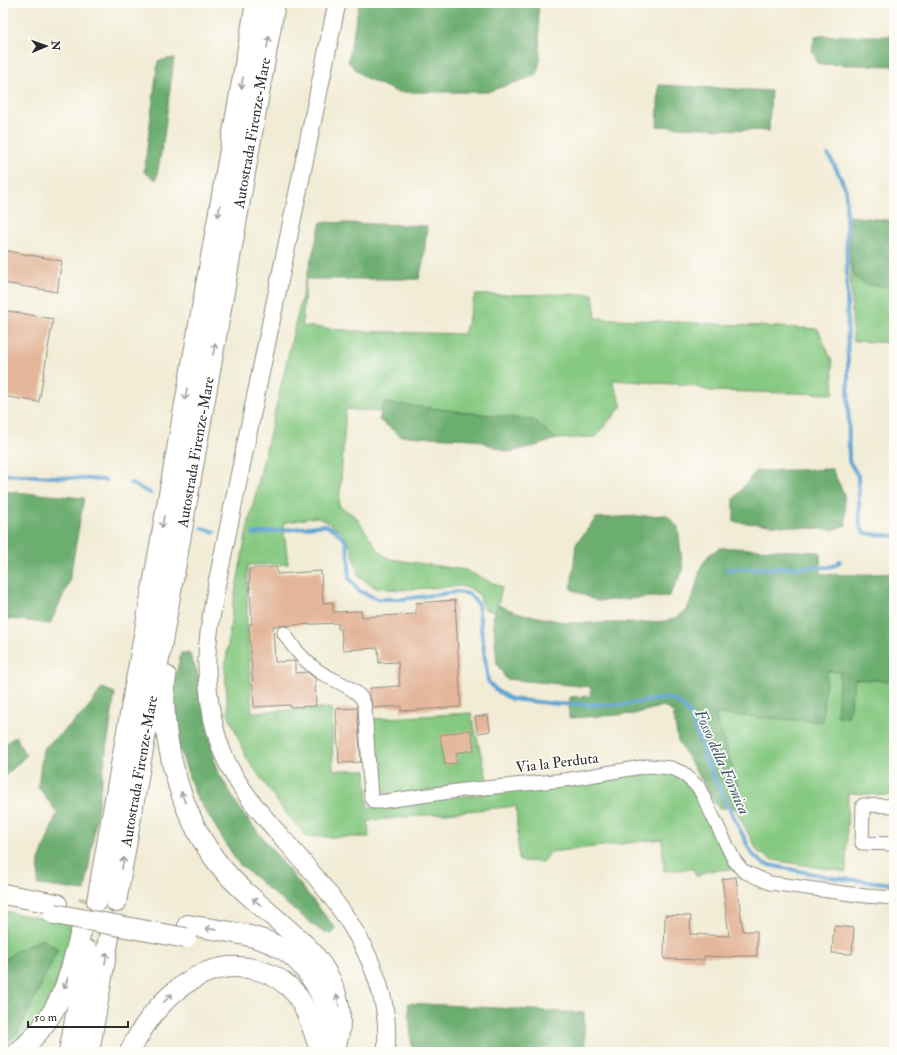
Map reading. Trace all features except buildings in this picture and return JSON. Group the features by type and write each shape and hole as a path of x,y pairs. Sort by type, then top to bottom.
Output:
{"highway":[{"name":"Autostrada Firenze-Mare","path":"256,3 109,826 101,901 164,624 189,492 275,3"},
{"path":"189,492 166,680 165,700 165,716 171,752 180,790 200,835 229,876 306,946 315,956 331,980 340,1008 340,1033 324,1050"},
{"path":"3,894 56,909"},
{"path":"3,905 56,909 187,931 271,956 291,970 308,994 317,1019 324,1050"},
{"path":"18,1052 26,1046 42,1027 54,1009 63,992 68,976 94,934"},
{"path":"69,1052 94,934"},
{"path":"89,1052 94,934"},
{"path":"130,1052 146,1024 160,1006 175,991 190,980 206,972 221,968 237,967 248,968 275,976 287,984 303,1005 324,1050"}],"main road":[{"path":"337,3 217,583 207,654 207,680 215,729 222,751 233,774 247,797 325,888 347,918 370,959 376,974 384,1005 386,1020 386,1052"}],"street":[{"name":"Via la Perduta","path":"284,633 293,648 303,658 319,671 355,691 362,699 365,708 371,798 374,802 464,790 565,780 648,766 671,768 683,772 699,788 734,860 743,871 770,883 866,896 894,898"},
{"path":"894,806 863,806 862,843 894,844"}],"green space":[{"path":"359,3 538,3 540,59 537,75 487,92 397,92 364,77 348,62"},
{"path":"815,36 894,36 894,66 818,64 812,49"},
{"path":"174,58 164,136 156,180 144,172 158,61"},
{"path":"659,85 771,91 769,131 657,126"},
{"path":"849,216 894,221 894,272 891,287 865,284 855,277 850,262"},
{"path":"321,222 427,226 424,257 419,279 306,279"},
{"path":"850,262 855,277 865,284 891,287 892,300 894,301 894,343 853,341"},
{"path":"306,279 302,326 355,331 464,334 475,295 593,294 596,318 818,329 832,361 834,394 710,391 688,385 612,380 622,406 595,437 556,439 533,420 384,403 381,412 346,409 339,506 356,517 379,551 390,559 465,570 502,587 495,612 483,609 480,596 471,589 460,586 401,590 376,588 359,577 351,547 342,532 316,517 283,523 288,564 248,565 247,622 252,712 332,708 333,770 366,770 368,808 658,772 670,772 685,780 700,800 732,869 707,871 697,877 693,869 664,871 662,839 551,852 543,862 519,861 516,806 368,821 369,837 307,837 284,811 246,757 228,713 225,669 233,604 247,530"},
{"path":"384,403 534,420 556,439 536,446 508,452 474,439 401,436 379,420"},
{"path":"832,469 844,494 846,525 833,530 734,522 734,499 756,471"},
{"path":"3,491 84,498 69,583 50,624 3,618"},
{"path":"667,515 678,527 683,571 669,596 597,601 571,589 576,544 596,518"},
{"path":"719,548 820,552 821,574 856,575 894,573 894,681 855,679 848,717 837,716 840,672 827,671 822,722 715,714 745,808 718,808 678,741 673,712 663,706 634,714 569,718 569,697 591,696 591,687 506,679 497,664 493,616 498,605 518,613 568,623 637,623 665,621 676,618 686,610 693,597 701,566 710,554"},
{"path":"181,653 189,653 197,671 216,768 241,811 336,929 332,934 321,931 238,863 195,794 177,741 173,689"},
{"path":"826,671 840,671 837,716 848,717 855,679 894,681 894,796 848,793 846,872 773,860 758,852 735,808 744,808 715,714 822,721"},
{"path":"102,688 115,693 85,891 38,885 39,861 57,813 38,786 43,749 86,711"},
{"path":"471,713 488,783 391,795 381,791 377,785 372,719"},
{"path":"16,736 23,751 27,755 3,778 3,746"},
{"path":"3,911 76,925 45,1015 11,1052 3,1052"},
{"path":"42,939 58,949 18,1033 3,1043 3,1005 11,999 3,989 3,961 13,953"},
{"path":"408,1003 584,1013 585,1052 412,1052"}],"waterway":[{"path":"828,155 838,172 846,191 849,461 858,476 860,525 863,532 894,536"},
{"path":"3,474 105,480"},
{"name":"Fosso della Formica","path":"130,483 150,493"},
{"name":"Fosso della Formica","path":"253,534 324,525 335,530 346,541 349,559 349,578 359,591 378,599 404,599 456,592 469,594 478,604 488,681 497,691 511,699 557,704 621,705 667,698 678,702 690,714 707,763 752,854 764,864 835,878 894,884"},
{"name":"Fosso della Formica","path":"202,528 215,532"},
{"path":"727,569 829,567 836,565 840,561"}],"tunnel":[{"path":"81,932 89,899"}]}
